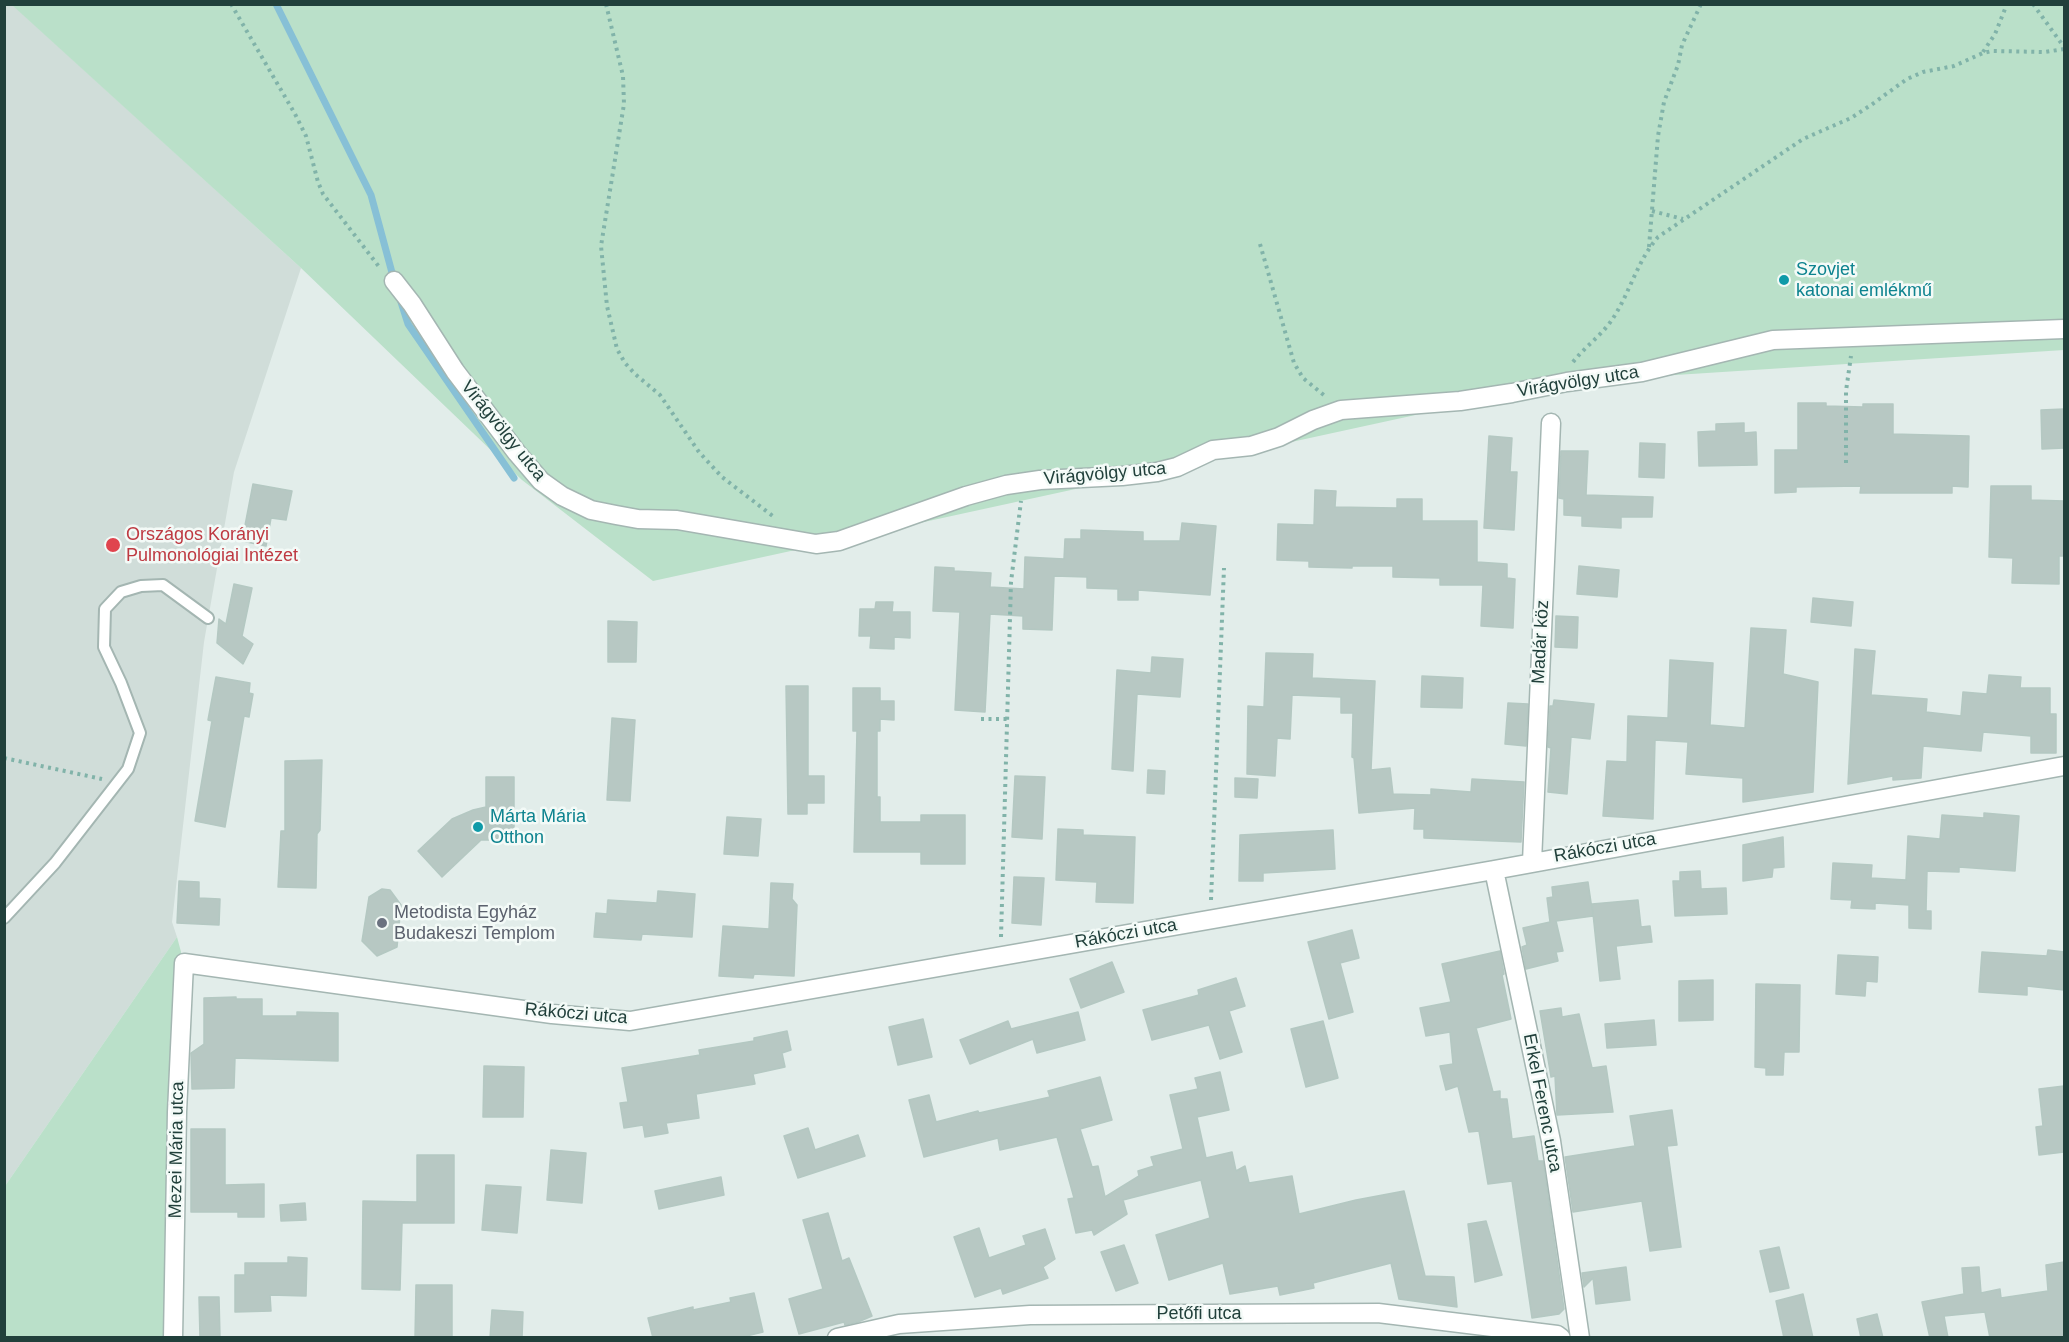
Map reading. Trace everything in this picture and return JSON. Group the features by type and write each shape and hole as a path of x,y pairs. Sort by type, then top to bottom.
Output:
{"street":[{"name":"Virágvölgy utca","path":"394,281 412,304 455,371 517,453 541,481 562,496 591,510 616,515 638,519 677,520 816,544 839,541 966,496 1006,485 1157,472 1177,467 1213,450 1251,446 1341,410 1460,401 1567,382 1642,372 1773,340 2064,329"},
{"name":"Madár köz","path":"1532,862 1551,423"},
{"name":"Rákóczi utca","path":"184,963 552,1014 630,1021 1494,870 2064,766"},
{"name":"Erkel Ferenc utca","path":"1494,870 1551,1141 1580,1338"},
{"name":"Mezei Mária utca","path":"173,1338 177,1112 184,963"},
{"name":"Petőfi utca","path":"837,1338 899,1324 1030,1315 1378,1313 1557,1335 1561,1338"}],"lane":[{"path":"4,918 55,863 128,769 140,733 121,682 104,647 105,609 121,592 141,586 163,585 208,618"}],"path":[{"path":"231,4 306,136 323,194 379,267 394,281"},
{"path":"606,4 623,76 624,104 601,246 607,306 617,350 635,374 660,395 699,452 722,477 774,517 801,542"},
{"path":"1649,248 1658,136 1664,102 1683,45 1701,4"},
{"path":"1983,52 1990,44 2007,4"},
{"path":"1567,382 1568,372 1575,359 1609,324 1626,297 1649,248 1658,237 1803,139 1851,118 1907,79 1923,72 1954,66 1983,52 2002,50 2045,52 2064,48 2033,4"},
{"path":"1652,211 1684,219"},
{"path":"1260,244 1294,363 1303,378 1324,395 1329,403 1341,410"},
{"path":"1846,463 1846,391 1849,359 1864,337"},
{"path":"1000,956 1011,582 1023,482"},
{"path":"1210,919 1224,568"},
{"path":"981,719 1007,719"},
{"path":"4,758 118,782"}],"shaded area":[{"name":"Országos Korányi Pulmonológiai Intézet","path":"12,4 301,268 234,472 204,642 172,922 177,937 5,1186 4,5"}],"green space":[{"path":"12,5 2064,5 2064,350 1567,382 653,581 522,480 301,268"},
{"path":"177,937 184,963 173,1337 5,1338 5,1186"}],"building":[{"path":"1798,403 1863,407 1863,404 1893,404 1893,434 1969,436 1968,487 1952,486 1952,493 1860,493 1861,486 1796,487 1796,492 1775,493 1775,450 1798,450"},
{"path":"2064,409 2064,448 2042,449 2041,410"},
{"path":"1744,423 1744,433 1756,432 1757,465 1699,466 1698,432 1716,431 1716,424"},
{"path":"1489,436 1512,438 1510,472 1517,472 1514,530 1484,528"},
{"path":"1640,443 1665,444 1664,478 1639,477"},
{"path":"1561,451 1588,451 1586,495 1653,497 1652,517 1621,517 1621,528 1582,526 1582,516 1564,515 1564,499 1559,498"},
{"path":"253,484 292,491 286,520 271,518 266,546 242,541"},
{"path":"1991,486 2031,486 2031,500 2064,501 2064,556 2059,556 2059,584 2012,583 2013,558 1989,557"},
{"path":"1315,490 1336,491 1335,507 1397,508 1397,499 1422,499 1422,521 1477,521 1477,562 1507,564 1507,578 1515,579 1513,628 1481,626 1483,585 1440,585 1440,578 1393,577 1393,566 1309,567 1309,561 1277,560 1278,524 1314,525"},
{"path":"1182,523 1216,526 1210,595 1138,590 1138,600 1118,600 1118,589 1087,588 1087,577 1054,576 1052,630 1023,629 1023,616 990,614 985,712 955,710 960,612 933,611 935,567 954,568 954,571 991,573 990,587 1024,589 1025,557 1064,559 1065,539 1081,539 1081,530 1143,532 1143,541 1180,541"},
{"path":"1579,566 1619,570 1617,597 1577,594"},
{"path":"234,584 252,588 242,636 253,644 243,664 217,643 219,619 226,624"},
{"path":"1813,598 1853,602 1851,626 1811,622"},
{"path":"876,602 893,602 892,612 910,612 910,638 894,637 894,649 870,648 871,636 859,636 860,609 875,609"},
{"path":"1556,616 1578,617 1577,648 1555,647"},
{"path":"608,621 637,622 636,662 608,662"},
{"path":"1751,628 1786,630 1783,674 1818,682 1813,792 1743,802 1743,778 1686,774 1688,742 1655,740 1653,819 1603,816 1607,761 1627,762 1628,716 1668,718 1670,660 1713,663 1710,725 1745,728"},
{"path":"1855,649 1875,651 1871,695 1927,699 1926,712 1961,716 1963,692 1987,694 1989,675 2021,677 2020,688 2050,688 2050,714 2056,714 2056,753 2031,753 2031,736 1983,732 1981,751 1923,746 1921,778 1893,780 1893,776 1848,784"},
{"path":"1266,653 1313,654 1312,678 1375,681 1371,770 1390,768 1393,794 1431,795 1431,789 1471,792 1472,779 1524,782 1521,842 1424,838 1424,829 1414,829 1415,808 1359,813 1354,758 1352,757 1353,713 1341,713 1341,697 1292,695 1290,739 1277,738 1275,776 1247,774 1248,706 1264,707"},
{"path":"1152,657 1183,659 1180,697 1137,694 1133,771 1112,769 1117,670 1151,673"},
{"path":"1422,676 1463,678 1462,708 1421,707"},
{"path":"216,677 250,683 249,693 253,694 249,717 244,716 225,827 195,821 212,721 208,720"},
{"path":"786,686 808,686 808,776 824,776 824,803 807,803 807,814 788,814"},
{"path":"853,688 880,688 880,701 894,701 894,720 880,719 880,731 877,731 877,797 880,797 880,822 921,822 921,815 965,815 965,864 921,864 921,852 854,852 857,731 853,731"},
{"path":"1554,700 1594,704 1590,739 1571,737 1567,794 1548,792 1551,748 1548,747 1550,706 1553,706"},
{"path":"1508,703 1528,704 1526,746 1505,744"},
{"path":"612,718 635,720 630,801 607,800"},
{"path":"322,760 316,888 278,887 281,831 285,831 285,761"},
{"path":"1148,770 1165,771 1164,794 1147,793"},
{"path":"1015,776 1045,777 1042,839 1012,837"},
{"name":"Márta Mária Otthon","path":"486,777 514,777 514,840 481,840 442,877 418,851 452,819 486,807"},
{"path":"1235,778 1258,779 1257,798 1235,797"},
{"path":"1984,813 2019,816 2015,871 1959,867 1959,872 1927,871 1926,911 1931,911 1931,929 1909,928 1909,905 1875,903 1875,909 1851,908 1852,900 1831,899 1833,863 1872,865 1871,878 1906,880 1908,836 1940,839 1942,815 1984,818"},
{"path":"727,817 761,819 758,856 724,854"},
{"path":"1058,829 1083,830 1083,835 1135,837 1133,903 1096,902 1097,882 1056,880"},
{"path":"1333,830 1335,869 1263,873 1263,881 1239,881 1240,835"},
{"path":"1783,837 1784,867 1773,868 1772,877 1743,881 1743,845"},
{"path":"1700,871 1701,889 1726,888 1727,914 1675,916 1673,881 1680,881 1680,872"},
{"path":"1014,877 1044,878 1041,925 1012,923"},
{"path":"179,881 199,882 199,898 220,899 219,925 177,923"},
{"path":"1588,882 1593,916 1556,921 1563,951 1556,952 1558,961 1526,969 1522,947 1527,945 1523,928 1550,922 1547,898 1553,897 1552,887"},
{"path":"771,883 793,884 792,899 797,905 794,976 754,974 753,978 719,976 723,926 769,929"},
{"name":"Metodista Egyház Budakeszi Templom","path":"382,889 390,890 401,905 397,947 377,956 362,941 369,897"},
{"path":"658,891 695,894 692,937 642,934 641,940 594,937 596,913 607,914 608,900 657,903"},
{"path":"1638,900 1641,927 1650,926 1652,942 1616,946 1620,979 1600,981 1592,904"},
{"path":"1352,930 1359,958 1340,963 1353,1012 1329,1019 1308,942"},
{"path":"2048,950 2064,952 2064,990 2027,986 2027,995 1979,992 1982,952 2047,956"},
{"path":"1500,951 1504,974 1502,975 1511,1019 1476,1028 1493,1092 1500,1091 1500,1099 1507,1099 1512,1139 1534,1136 1538,1161 1543,1161 1564,1309 1559,1314 1532,1318 1512,1181 1488,1184 1479,1131 1469,1132 1458,1086 1446,1090 1440,1066 1453,1064 1450,1032 1426,1036 1420,1008 1451,1002 1442,964"},
{"path":"1838,955 1878,957 1877,982 1866,981 1865,996 1836,994"},
{"path":"1112,962 1124,992 1081,1008 1070,979"},
{"path":"1236,978 1245,1006 1229,1011 1242,1052 1220,1059 1209,1025 1152,1040 1143,1010 1199,995 1198,990"},
{"path":"1713,980 1713,1020 1679,1021 1679,981"},
{"path":"1756,984 1800,985 1799,1052 1784,1052 1783,1075 1766,1075 1766,1068 1755,1067"},
{"path":"236,997 236,999 262,999 262,1016 297,1016 297,1012 338,1013 338,1061 235,1058 234,1088 192,1089 191,1053 204,1044 204,998"},
{"path":"1561,1008 1562,1017 1579,1014 1592,1068 1606,1066 1613,1112 1557,1115 1555,1076 1551,1077 1540,1011"},
{"path":"1078,1012 1085,1040 1037,1053 1033,1039 970,1064 960,1040 1008,1021 1011,1029"},
{"path":"923,1019 932,1057 898,1065 889,1027"},
{"path":"1654,1020 1656,1045 1607,1048 1605,1024"},
{"path":"1323,1021 1338,1078 1306,1087 1291,1029"},
{"path":"787,1031 791,1050 782,1053 785,1067 753,1074 755,1084 696,1094 699,1118 666,1123 668,1133 645,1137 643,1125 624,1128 620,1103 628,1102 622,1068 700,1055 699,1050 754,1041 754,1038"},
{"path":"484,1066 524,1067 523,1117 483,1117"},
{"path":"1220,1072 1229,1110 1197,1117 1206,1158 1232,1152 1236,1171 1245,1166 1249,1183 1292,1176 1299,1214 1404,1191 1425,1276 1454,1277 1457,1307 1399,1299 1391,1263 1313,1283 1314,1288 1280,1295 1278,1286 1230,1294 1223,1263 1169,1280 1156,1235 1210,1218 1201,1180 1123,1200 1127,1214 1094,1235 1092,1230 1076,1233 1068,1199 1074,1198 1057,1137 1000,1150 998,1138 924,1157 909,1100 929,1095 936,1122 1050,1097 1048,1091 1100,1077 1112,1120 1080,1129 1092,1167 1098,1166 1105,1197 1139,1176 1138,1171 1154,1166 1151,1157 1183,1149 1170,1095 1198,1089 1195,1078"},
{"path":"2064,1086 2064,1152 2039,1155 2036,1127 2043,1126 2039,1089"},
{"path":"1672,1110 1677,1145 1667,1146 1681,1247 1650,1251 1642,1201 1573,1212 1565,1157 1635,1146 1630,1116"},
{"path":"808,1128 815,1150 858,1135 865,1156 798,1178 784,1136"},
{"path":"191,1129 225,1129 225,1185 264,1184 264,1217 238,1217 238,1212 191,1212"},
{"path":"551,1150 586,1153 582,1203 547,1200"},
{"path":"417,1155 454,1155 454,1223 402,1223 400,1290 362,1289 363,1201 417,1202"},
{"path":"721,1177 724,1195 659,1209 655,1191"},
{"path":"486,1185 521,1187 517,1233 482,1230"},
{"path":"305,1203 306,1220 281,1221 280,1205"},
{"path":"828,1213 842,1261 849,1258 872,1316 858,1322 845,1325 844,1322 799,1334 789,1299 823,1289 803,1220"},
{"path":"1486,1221 1502,1275 1475,1282 1468,1224"},
{"path":"979,1228 989,1258 1026,1245 1023,1236 1045,1229 1055,1259 1043,1267 1048,1278 1003,1294 1001,1288 975,1297 954,1237"},
{"path":"1124,1245 1138,1283 1116,1291 1101,1252"},
{"path":"1779,1247 1789,1288 1770,1292 1760,1251"},
{"path":"288,1257 307,1258 306,1296 270,1295 271,1311 235,1312 235,1275 245,1275 245,1263 288,1263"},
{"path":"2064,1262 2064,1338 1990,1338 1985,1312 1944,1316 1948,1338 1930,1338 1922,1302 1964,1294 1962,1268 1979,1267 1981,1293 2000,1289 2001,1298 2048,1291 2046,1265"},
{"path":"1626,1267 1630,1300 1596,1304 1593,1278 1584,1287 1582,1273"},
{"path":"416,1285 452,1285 452,1338 415,1338"},
{"path":"754,1293 763,1332 738,1338 653,1338 648,1318 693,1307 693,1310 731,1302 730,1298"},
{"path":"1803,1294 1813,1338 1784,1338 1776,1301"},
{"path":"199,1297 219,1297 220,1338 200,1338"},
{"path":"492,1310 523,1312 522,1338 490,1338"},
{"path":"1877,1314 1883,1338 1861,1338 1857,1319"}],"waterway":[{"path":"276,4 371,195 394,280"},
{"path":"400,299 408,324 514,478"}],"place":[{"name":"Szovjet katonai emlékmű","path":"1784,280"},
{"name":"Országos Korányi Pulmonológiai Intézet","path":"113,545"},
{"name":"Márta Mária Otthon","path":"478,827"},
{"name":"Metodista Egyház Budakeszi Templom","path":"382,923"}]}
